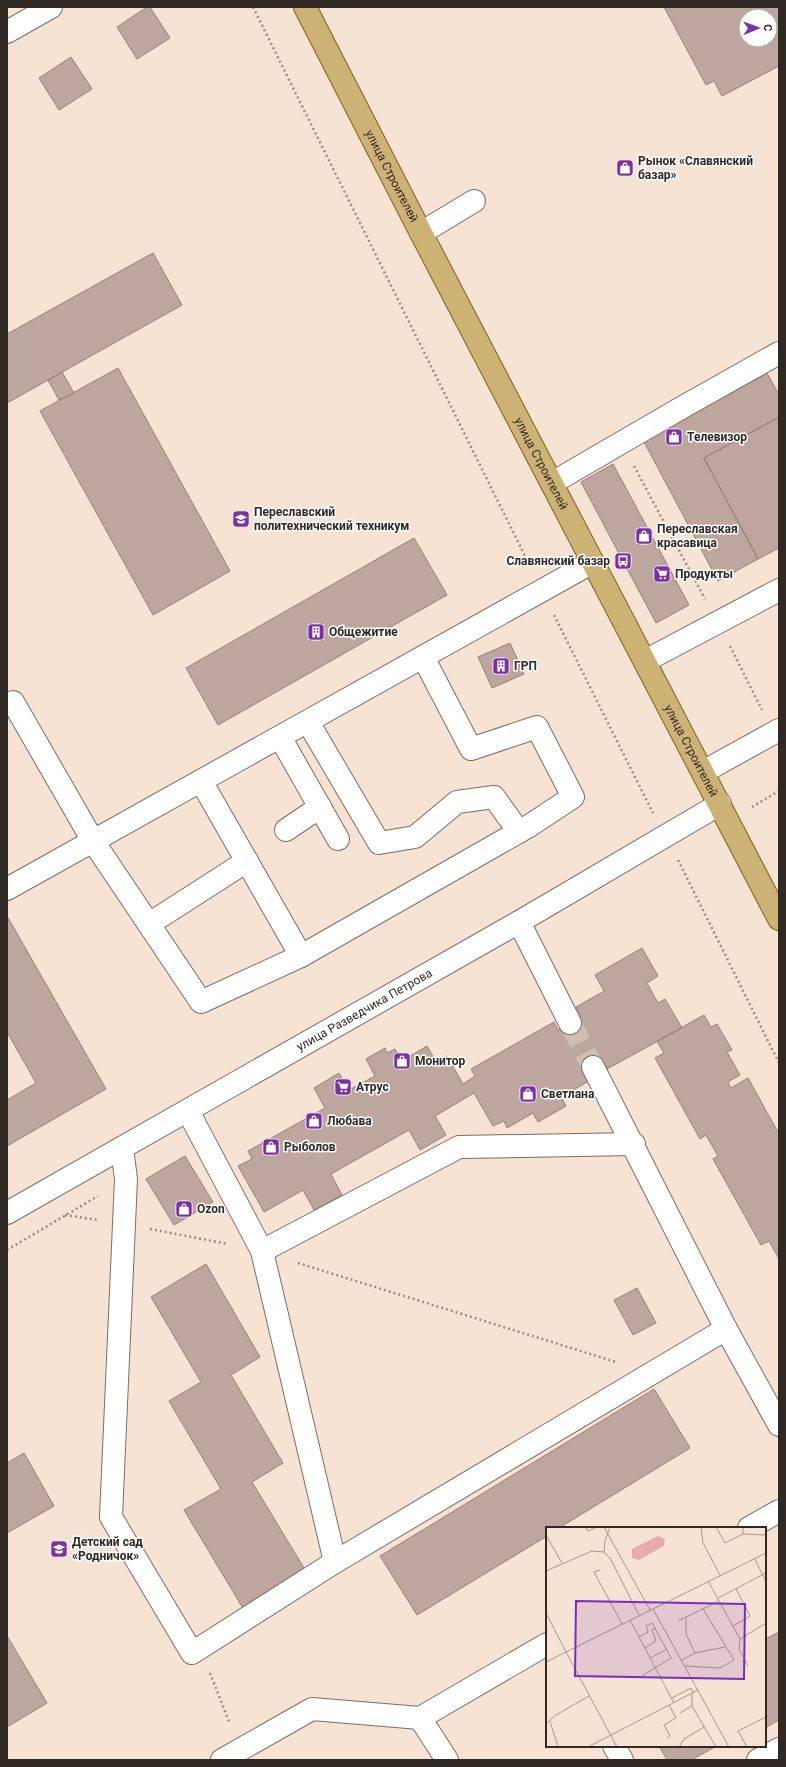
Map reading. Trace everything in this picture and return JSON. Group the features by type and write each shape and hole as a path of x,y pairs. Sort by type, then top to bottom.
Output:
{"main road":[{"name":"улица Строителей","path":"305,7 421,233 779,919"}],"street":[{"path":"7,32 51,7"},
{"path":"421,233 474,201"},
{"path":"552,484 779,353"},
{"path":"7,889 593,562"},
{"path":"645,660 779,590"},
{"path":"14,702 93,841 201,1002 300,956 518,832 573,797 537,727 471,749 423,657"},
{"path":"308,722 379,843 415,837 457,802 494,797 518,832"},
{"path":"703,772 776,731"},
{"path":"280,737 338,839"},
{"path":"201,781 300,956"},
{"name":"улица Разведчика Петрова","path":"7,1213 519,922 720,804"},
{"path":"286,830 320,807"},
{"path":"149,924 247,861"},
{"path":"519,922 570,1023"},
{"path":"593,1067 634,1144 726,1329 779,1425"},
{"path":"188,1111 262,1251 335,1562"},
{"path":"262,1251 458,1146 634,1144"},
{"path":"122,1148 126,1179 111,1517 192,1653 335,1562 726,1329"},
{"path":"751,1527 779,1511"},
{"path":"231,1755 312,1710 420,1718 546,1645"},
{"path":"420,1718 447,1760"},
{"path":"615,1747 622,1760"},
{"path":"758,1760 779,1749"}],"path":[{"path":"253,7 542,591 779,1064"},
{"path":"621,443 776,731"},
{"path":"65,1215 124,1224 262,1251 652,1373"},
{"path":"200,1648 231,1755"}],"building":[{"path":"147,7 150,7 170,38 137,59 117,27"},
{"path":"664,7 779,7 779,66 722,96 714,81 706,85"},
{"path":"71,57 92,89 59,110 39,78"},
{"path":"153,253 182,305 7,403 7,334"},
{"path":"118,368 230,571 153,615 40,411"},
{"path":"62,372 74,393 59,400 48,380"},
{"path":"767,373 779,395 779,417 704,458 758,559 718,581 643,440"},
{"path":"779,417 779,548 758,559 704,458"},
{"path":"613,464 689,605 656,623 581,482"},
{"name":"Общежитие","path":"414,538 447,595 218,725 186,668"},
{"name":"ГРП","path":"510,643 524,674 492,688 478,657"},
{"path":"7,916 106,1089 7,1146 7,1100 36,1083 7,1032"},
{"path":"642,948 658,976 647,983 658,1003 665,999 682,1028 607,1069 603,1062 584,1073 589,1081 561,1097 566,1106 538,1122 533,1113 507,1128 504,1121 493,1126 474,1093 435,1116 446,1135 420,1150 409,1130 331,1174 342,1195 314,1210 303,1190 264,1212 238,1166 252,1159 248,1151 325,1108 314,1088 339,1073 349,1090 375,1076 366,1059 385,1048 387,1053 395,1049 402,1061 427,1046 436,1062 447,1056 463,1084 475,1076 471,1069 554,1022 558,1030 581,1016 576,1007 604,991 595,975"},
{"path":"704,1015 711,1027 717,1024 732,1050 727,1052 740,1075 728,1082 731,1088 748,1078 779,1134 779,1259 769,1241 761,1245 713,1159 718,1156 706,1135 700,1139 655,1058 664,1053 657,1041"},
{"path":"185,1156 213,1202 174,1225 146,1179"},
{"path":"206,1264 260,1357 231,1375 283,1463 252,1482 307,1573 244,1610 184,1510 221,1489 169,1401 201,1382 151,1297"},
{"path":"637,1288 656,1323 633,1335 614,1300"},
{"path":"654,1389 690,1448 561,1527 546,1527 546,1537 417,1615 380,1556"},
{"path":"24,1453 54,1506 7,1533 7,1463"},
{"path":"779,1632 779,1720 766,1727 766,1638"},
{"path":"7,1636 47,1703 7,1727"},
{"path":"660,1747 715,1747 691,1760 667,1760"}],"tunnel":[{"path":"570,1023 593,1067"}],"place":[{"name":"Рынок «Славянский базар»","path":"625,168"},
{"name":"Телевизор","path":"674,437"},
{"name":"Переславский политехнический техникум","path":"241,519"},
{"name":"Переславская красавица","path":"644,536"},
{"name":"Славянский базар","path":"623,561"},
{"name":"Продукты","path":"662,574"},
{"name":"Общежитие","path":"316,632"},
{"name":"ГРП","path":"501,666"},
{"name":"Монитор","path":"402,1061"},
{"name":"Атрус","path":"343,1087"},
{"name":"Светлана","path":"528,1094"},
{"name":"Любава","path":"314,1121"},
{"name":"Рыболов","path":"271,1147"},
{"name":"Ozon","path":"184,1209"},
{"name":"Детский сад «Родничок»","path":"59,1549"}]}
